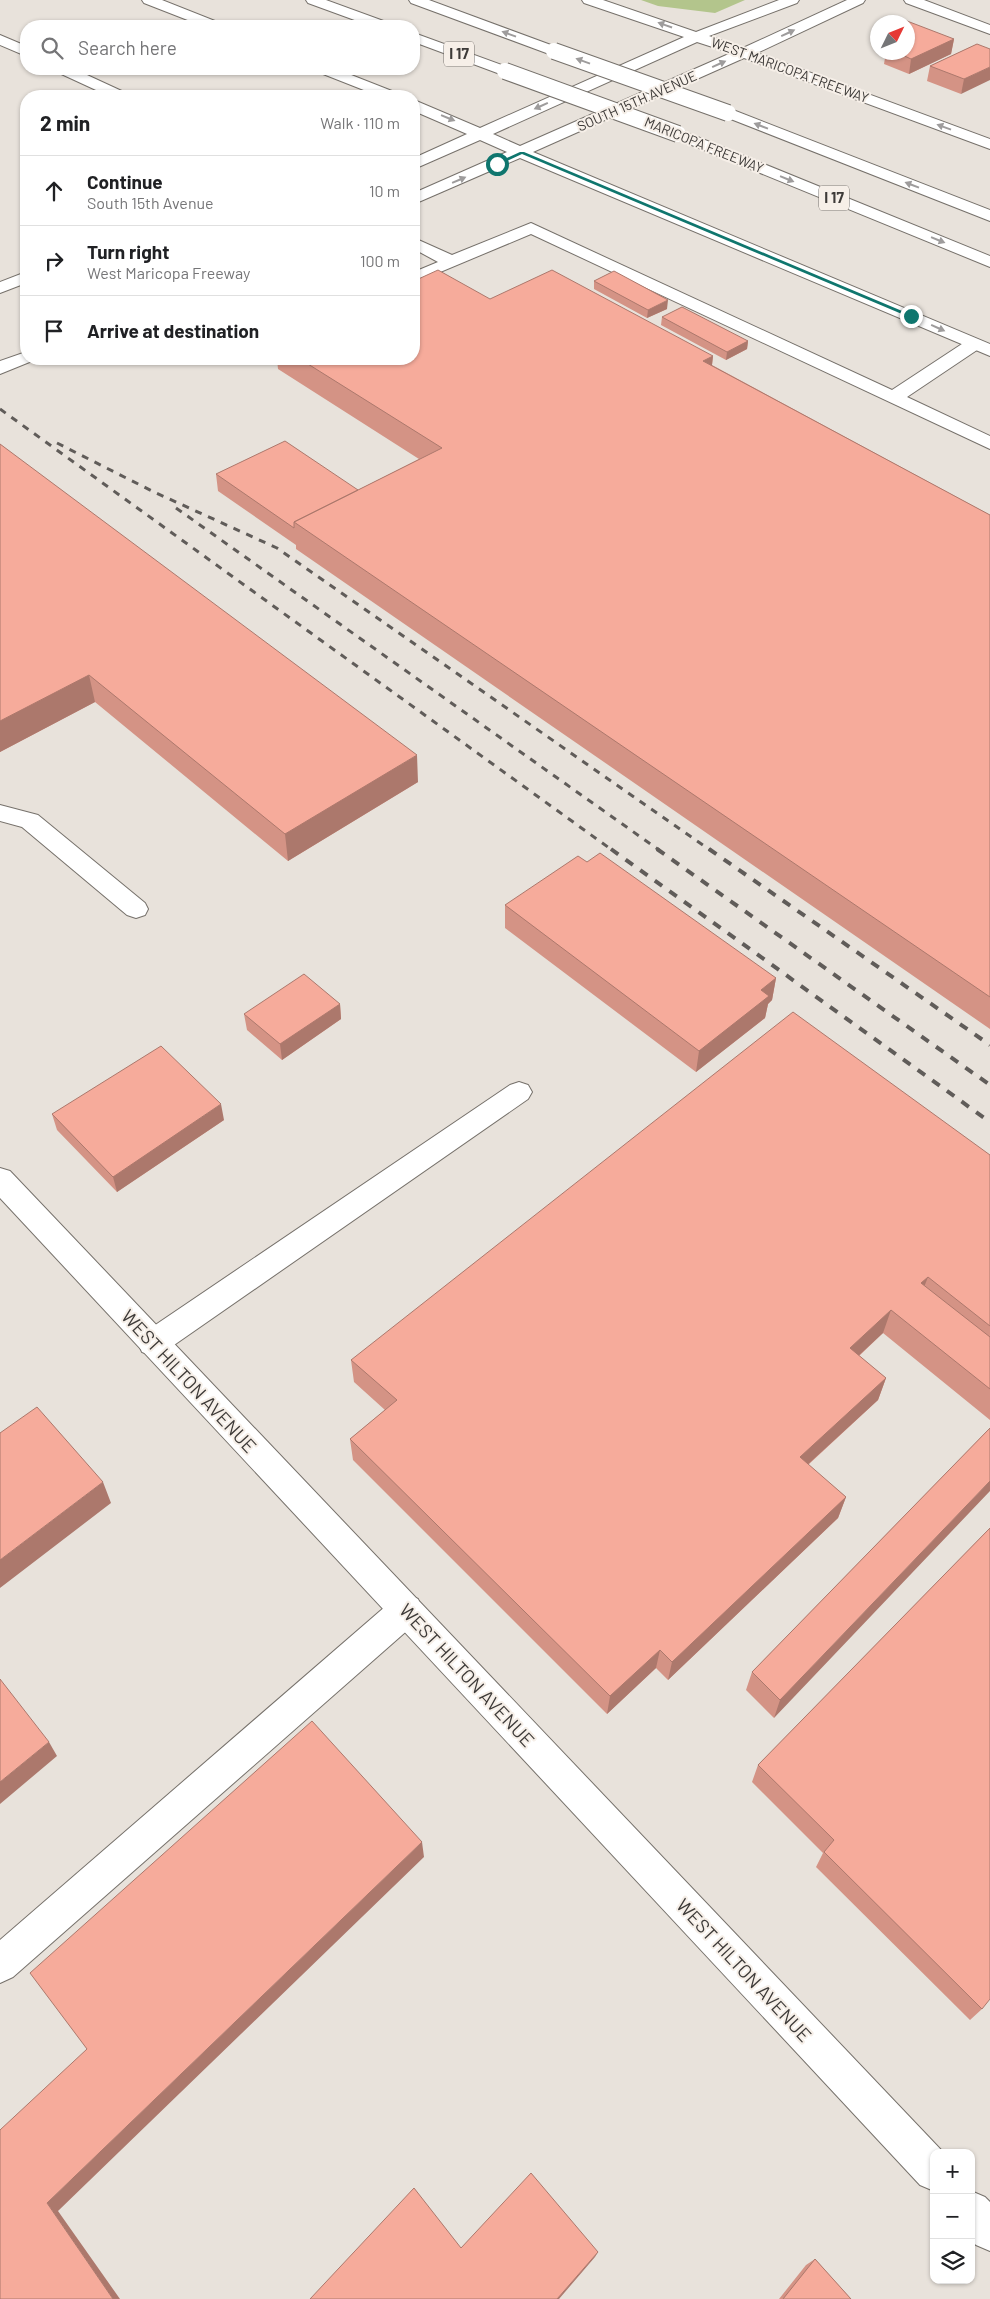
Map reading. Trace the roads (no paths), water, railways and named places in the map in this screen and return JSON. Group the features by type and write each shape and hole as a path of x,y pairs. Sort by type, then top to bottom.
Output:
{"main road":[{"path":"149,0 200,20"},
{"path":"312,0 367,20"},
{"name":"I 17","path":"416,0 728,113 990,216"},
{"name":"WEST MARICOPA FREEWAY","path":"589,0 744,53 990,144"},
{"path":"420,161 697,37 792,0"},
{"name":"SOUTH 15TH AVENUE","path":"420,196 522,153 858,0"},
{"path":"911,0 990,30"},
{"name":"MARICOPA FREEWAY","path":"420,39 678,134 990,262"},
{"path":"75,75 108,90"},
{"path":"338,75 377,90"},
{"path":"420,108 481,133 522,153 982,348"},
{"path":"420,275 531,228 990,443"},
{"path":"420,246 450,261"},
{"path":"0,288 20,280"},
{"path":"894,397 982,348"},
{"path":"0,368 20,360"},
{"path":"0,813 30,821 136,909"},
{"path":"153,1343 519,1092"},
{"name":"WEST HILTON AVENUE","path":"0,1179 930,2167"},
{"path":"0,1964 406,1610"},
{"path":"975,2215 990,2231"}],"railway":[{"path":"0,409 612,850"},
{"path":"57,443 154,492 277,548 710,850"},
{"path":"176,508 659,850"},
{"path":"611,849 990,1122"},
{"path":"657,849 990,1085"},
{"path":"709,849 990,1045"}]}
